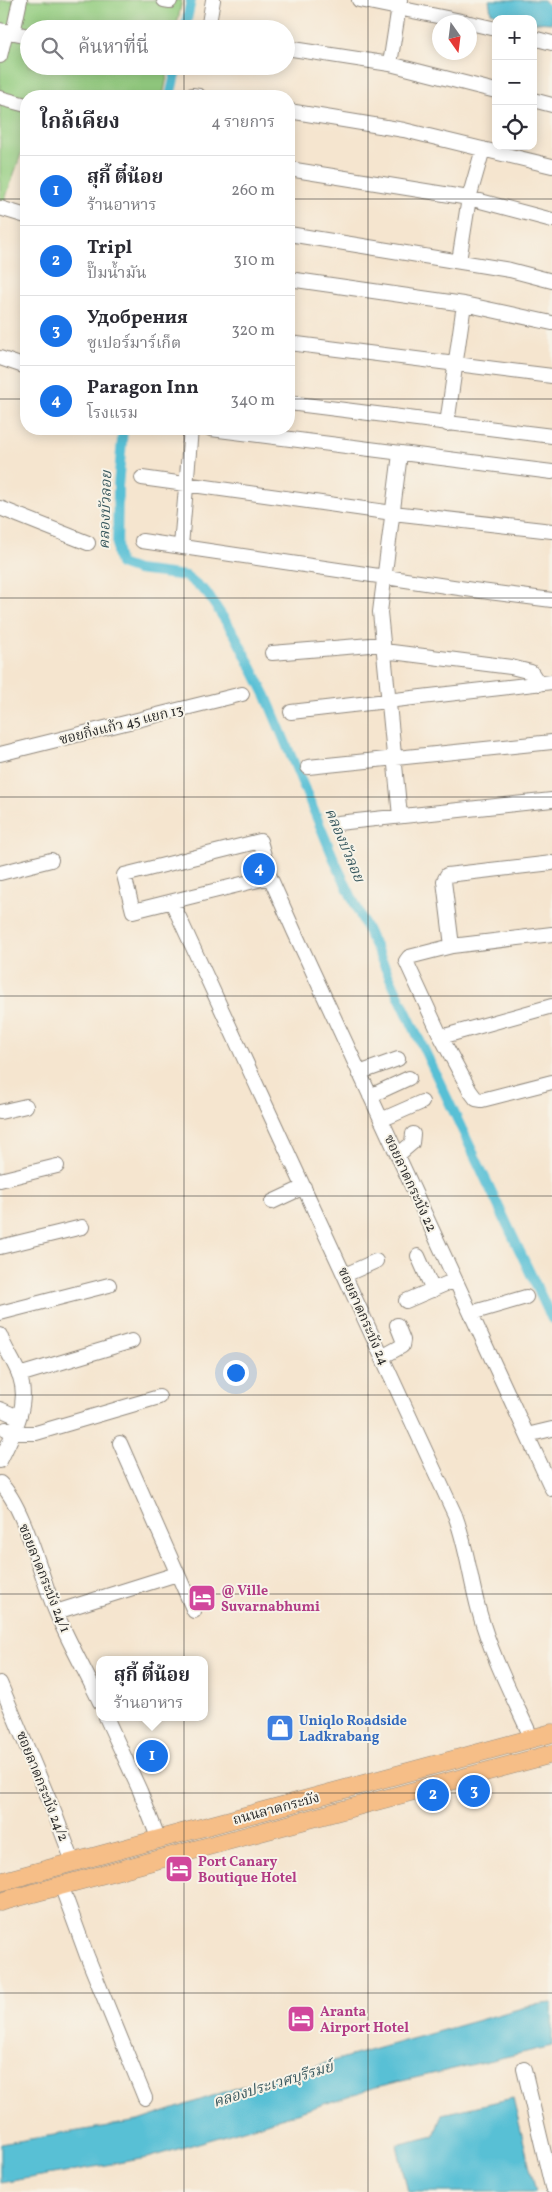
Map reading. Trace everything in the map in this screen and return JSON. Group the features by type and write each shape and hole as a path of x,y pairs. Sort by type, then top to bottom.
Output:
{"main road":[{"name":"ถนนลาดกระบัง","path":"0,1882 552,1733"},
{"name":"ถนนลาดกระบัง","path":"0,1902 552,1754"}],"street":[{"path":"0,56 6,31 20,0"},
{"path":"210,20 213,0"},
{"path":"359,0 399,3 440,15"},
{"path":"390,64 399,3"},
{"path":"477,25 492,29"},
{"path":"6,31 20,34"},
{"path":"537,39 552,43"},
{"path":"295,49 390,64 492,90"},
{"path":"0,98 20,103"},
{"path":"537,101 552,105"},
{"path":"295,112 404,130 552,166"},
{"path":"459,261 469,198 482,149"},
{"path":"295,170 469,198 552,220"},
{"path":"0,208 20,214"},
{"path":"295,235 459,261 552,280"},
{"path":"295,280 464,304 552,323"},
{"path":"447,424 457,365 464,304"},
{"path":"295,344 552,376"},
{"path":"0,358 20,365"},
{"path":"295,404 552,436"},
{"path":"181,546 190,435"},
{"path":"256,435 552,472"},
{"path":"400,454 380,612 400,816"},
{"path":"142,478 393,512 552,531"},
{"path":"0,508 88,544"},
{"path":"142,541 552,600"},
{"path":"272,653 383,648 524,670 545,683"},
{"path":"291,712 545,683"},
{"name":"ซอยกิ่งแก้ว 45 แยก 13","path":"0,754 242,694"},
{"path":"308,767 552,742"},
{"path":"338,823 552,800"},
{"name":"ซอยลาดกระบัง 22","path":"172,902 133,911 124,875 260,841 270,877 552,1489"},
{"path":"0,873 52,860"},
{"path":"452,946 444,881 447,875 552,863"},
{"path":"172,902 270,877"},
{"name":"ซอยลาดกระบัง 24","path":"172,902 459,1524 466,1546 480,1613 497,1660 532,1739"},
{"path":"552,934 452,946 409,957 406,961 441,1037 470,1091 478,1100 552,1082"},
{"path":"441,1037 552,1006"},
{"path":"359,1073 398,1059"},
{"path":"370,1096 409,1078"},
{"path":"381,1120 422,1102"},
{"path":"0,1112 26,1106"},
{"path":"398,1155 410,1146 413,1134"},
{"path":"0,1180 57,1166"},
{"path":"272,1202 304,1187"},
{"path":"0,1247 82,1227"},
{"path":"418,1256 433,1290"},
{"path":"345,1275 376,1261"},
{"path":"406,1301 456,1280"},
{"path":"0,1312 109,1284"},
{"path":"471,1313 526,1297"},
{"path":"382,1356 402,1346 403,1340 397,1325"},
{"path":"0,1335 19,1375 23,1396 0,1461"},
{"path":"19,1375 132,1341"},
{"path":"0,1409 11,1428 36,1433 159,1397"},
{"path":"527,1435 552,1429"},
{"path":"120,1443 194,1611"},
{"name":"ซอยลาดกระบัง 24/1","path":"0,1483 6,1489 18,1512 56,1612 96,1694"},
{"path":"56,1612 177,1574"},
{"name":"ซอยลาดกระบัง 24/2","path":"0,1683 74,1862"},
{"path":"108,1721 140,1791 159,1840"},
{"path":"61,1886 87,1956 145,2098"},
{"path":"524,2068 545,2126 552,2184"}],"green space":[{"path":"0,0 182,0 178,20 20,20 20,75 167,75 164,90 20,90 20,157 2,208 0,208"}],"water":[{"path":"489,0 544,0 552,8 552,23 537,22 537,15 499,15 491,12"},
{"name":"คลองประเวศบุรีรมย์","path":"552,2003 552,2046 376,2087 257,2126 147,2158 0,2183 0,2144 138,2121 236,2088 533,2005"},
{"path":"513,2098 536,2192 408,2192 397,2145 434,2136 442,2114"}],"waterway":[{"name":"คลองบัวลอย","path":"187,20 191,0"},
{"name":"คลองบัวลอย","path":"171,90 175,75"},
{"name":"คลองบัวลอย","path":"122,435 118,486 117,553 120,564 137,570 186,576 206,592 235,635 266,696 336,864 552,1319"}],"place":[{"name":"Paragon Inn","path":"259,869"},
{"name":"@ Ville Suvarnabhumi","path":"202,1598"},
{"name":"Uniqlo Roadside Ladkrabang","path":"280,1728"},
{"name":"สุกี้ ตี๋น้อย","path":"152,1756"},
{"name":"Удобрения","path":"474,1791"},
{"name":"Tripl","path":"433,1795"},
{"name":"Port Canary Boutique Hotel","path":"179,1869"},
{"name":"Aranta Airport Hotel","path":"301,2019"}]}
